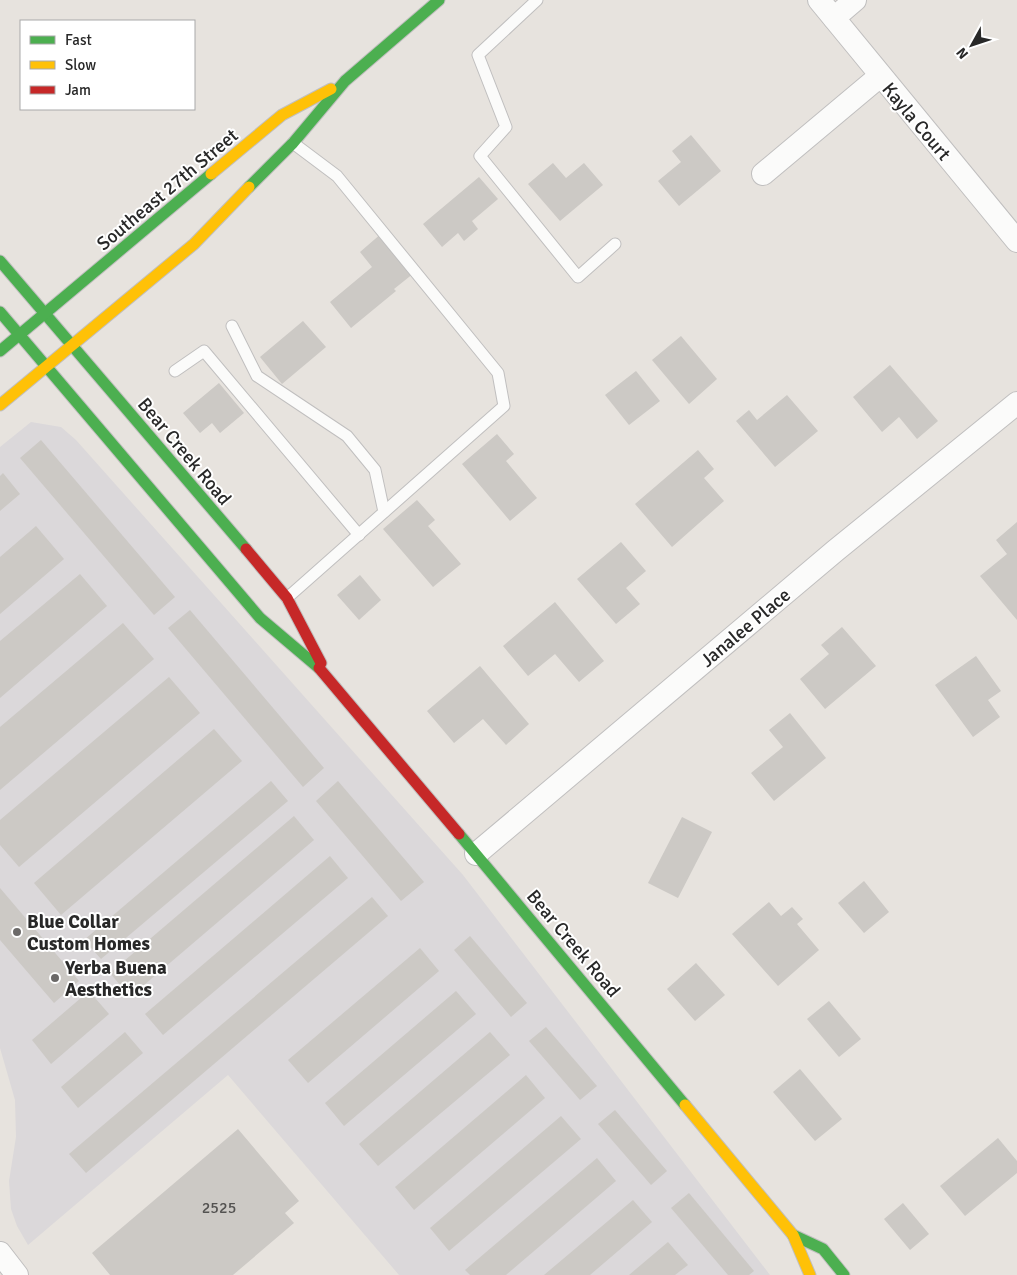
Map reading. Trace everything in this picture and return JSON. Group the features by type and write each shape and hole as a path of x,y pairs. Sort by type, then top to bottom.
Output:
{"street":[{"name":"Southeast 27th Street","path":"0,405 194,244 293,143 346,81 439,0"},
{"name":"Kayla Court","path":"819,0 1017,241"},
{"path":"834,18 855,0"},
{"path":"763,174 880,76"},
{"name":"Southeast 27th Street","path":"0,351 282,115 346,81"},
{"name":"Bear Creek Road","path":"0,261 287,598 327,674"},
{"name":"Bear Creek Road","path":"0,312 260,618 327,674 793,1235 810,1275"},
{"name":"Janalee Place","path":"476,854 828,557 1017,403"},
{"name":"Bear Creek Road","path":"793,1235 823,1249 844,1275"},
{"path":"0,1252 17,1275"}],"lane":[{"path":"537,0 478,54 506,127 480,156 578,277 616,244"},
{"path":"287,598 504,406 498,373 337,176 293,143"},
{"path":"232,326 257,376 347,436 370,463 375,470 384,512"},
{"path":"175,371 204,351 359,535"}],"shaded area":[{"path":"31,422 61,427 76,440 463,875 770,1275 399,1275 228,1075 28,1245 17,1226 11,1209 9,1181 16,1137 15,1100 0,1048 0,447"}],"building":[{"path":"691,135 721,171 679,206 658,181 681,162 672,151"},
{"path":"553,163 566,178 584,163 603,185 560,221 528,184"},
{"path":"479,177 498,199 472,221 478,229 464,241 458,233 442,247 423,224"},
{"path":"382,233 414,273 394,289 396,291 351,328 330,302 372,267 360,252"},
{"path":"303,321 326,347 282,384 260,357"},
{"path":"681,336 717,379 689,404 652,360"},
{"path":"890,365 938,421 917,439 899,417 882,432 853,397"},
{"path":"636,371 660,401 629,425 605,395"},
{"path":"219,383 244,413 220,433 212,423 200,433 183,413"},
{"path":"787,395 818,431 775,467 736,421 749,410 757,420"},
{"path":"497,434 514,454 506,461 537,498 510,521 462,464"},
{"path":"41,440 175,597 154,615 20,458"},
{"path":"698,450 714,469 704,478 724,501 672,547 635,504"},
{"path":"3,473 20,494 0,511 0,476"},
{"path":"417,500 435,520 428,526 461,564 433,587 383,529"},
{"path":"1017,522 1017,620 980,576 1007,554 996,540"},
{"path":"36,526 64,559 0,614 0,557"},
{"path":"621,542 646,571 626,588 640,604 616,624 577,579"},
{"path":"80,574 107,606 0,698 0,641"},
{"path":"360,575 381,600 359,620 337,595"},
{"path":"555,602 604,661 579,682 555,654 528,676 503,646"},
{"path":"190,610 324,768 303,787 168,628"},
{"path":"123,623 154,659 0,790 0,727"},
{"path":"842,627 876,666 825,709 800,679 829,654 821,645"},
{"path":"976,656 1001,691 988,700 1000,717 973,737 935,685"},
{"path":"480,666 529,724 506,745 483,719 454,743 427,711"},
{"path":"169,677 200,713 19,867 0,845 0,820"},
{"path":"790,713 826,758 774,801 751,773 783,747 769,730"},
{"path":"214,729 242,761 61,915 34,883"},
{"path":"271,781 288,801 101,959 84,940"},
{"path":"338,781 424,882 401,901 316,801"},
{"path":"294,816 314,840 130,997 110,973"},
{"path":"682,817 712,832 678,898 648,883"},
{"path":"330,856 348,878 163,1035 145,1014"},
{"path":"864,881 889,912 864,933 838,903"},
{"path":"0,888 79,981 54,1003 0,940"},
{"path":"372,897 388,916 86,1173 69,1154"},
{"path":"769,902 781,916 792,907 803,919 797,924 819,950 778,986 732,934"},
{"path":"470,936 527,1003 511,1017 454,950"},
{"path":"420,948 439,971 308,1083 288,1060"},
{"path":"696,963 725,995 695,1021 667,989"},
{"path":"89,991 109,1014 51,1064 32,1040"},
{"path":"456,991 476,1014 344,1126 325,1103"},
{"path":"829,1001 861,1039 839,1057 807,1019"},
{"path":"546,1027 597,1086 580,1100 529,1041"},
{"path":"125,1032 143,1053 78,1108 61,1087"},
{"path":"490,1032 510,1055 378,1166 359,1144"},
{"path":"800,1069 842,1119 815,1141 773,1092"},
{"path":"526,1075 545,1098 414,1210 395,1187"},
{"path":"615,1110 667,1171 651,1185 598,1124"},
{"path":"561,1116 581,1139 449,1251 430,1228"},
{"path":"238,1129 299,1201 285,1213 294,1223 233,1275 110,1275 92,1253"},
{"path":"998,1138 1017,1161 1017,1173 965,1216 940,1186"},
{"path":"597,1158 616,1181 506,1275 470,1275 465,1270"},
{"path":"689,1193 754,1271 749,1275 728,1275 671,1208"},
{"path":"633,1200 652,1222 590,1275 544,1275"},
{"path":"903,1203 929,1234 910,1250 884,1219"},
{"path":"668,1242 688,1265 675,1275 629,1275"}],"traffic: fast":[{"path":"249,187 293,143 345,81 439,0"},
{"path":"0,351 211,174"},
{"path":"0,261 246,549"},
{"path":"0,312 260,618 319,668"},
{"path":"459,834 685,1105"},
{"path":"793,1235 823,1249 844,1275"}],"traffic: slow":[{"path":"211,174 282,115 331,89"},
{"path":"0,405 194,244 249,187"},
{"path":"685,1105 793,1235 810,1275"}],"traffic: jam":[{"path":"246,549 287,598 321,663"},
{"path":"319,668 459,834"}],"place":[{"name":"Blue Collar Custom Homes","path":"17,932"},
{"name":"Yerba Buena Aesthetics","path":"55,978"}]}
